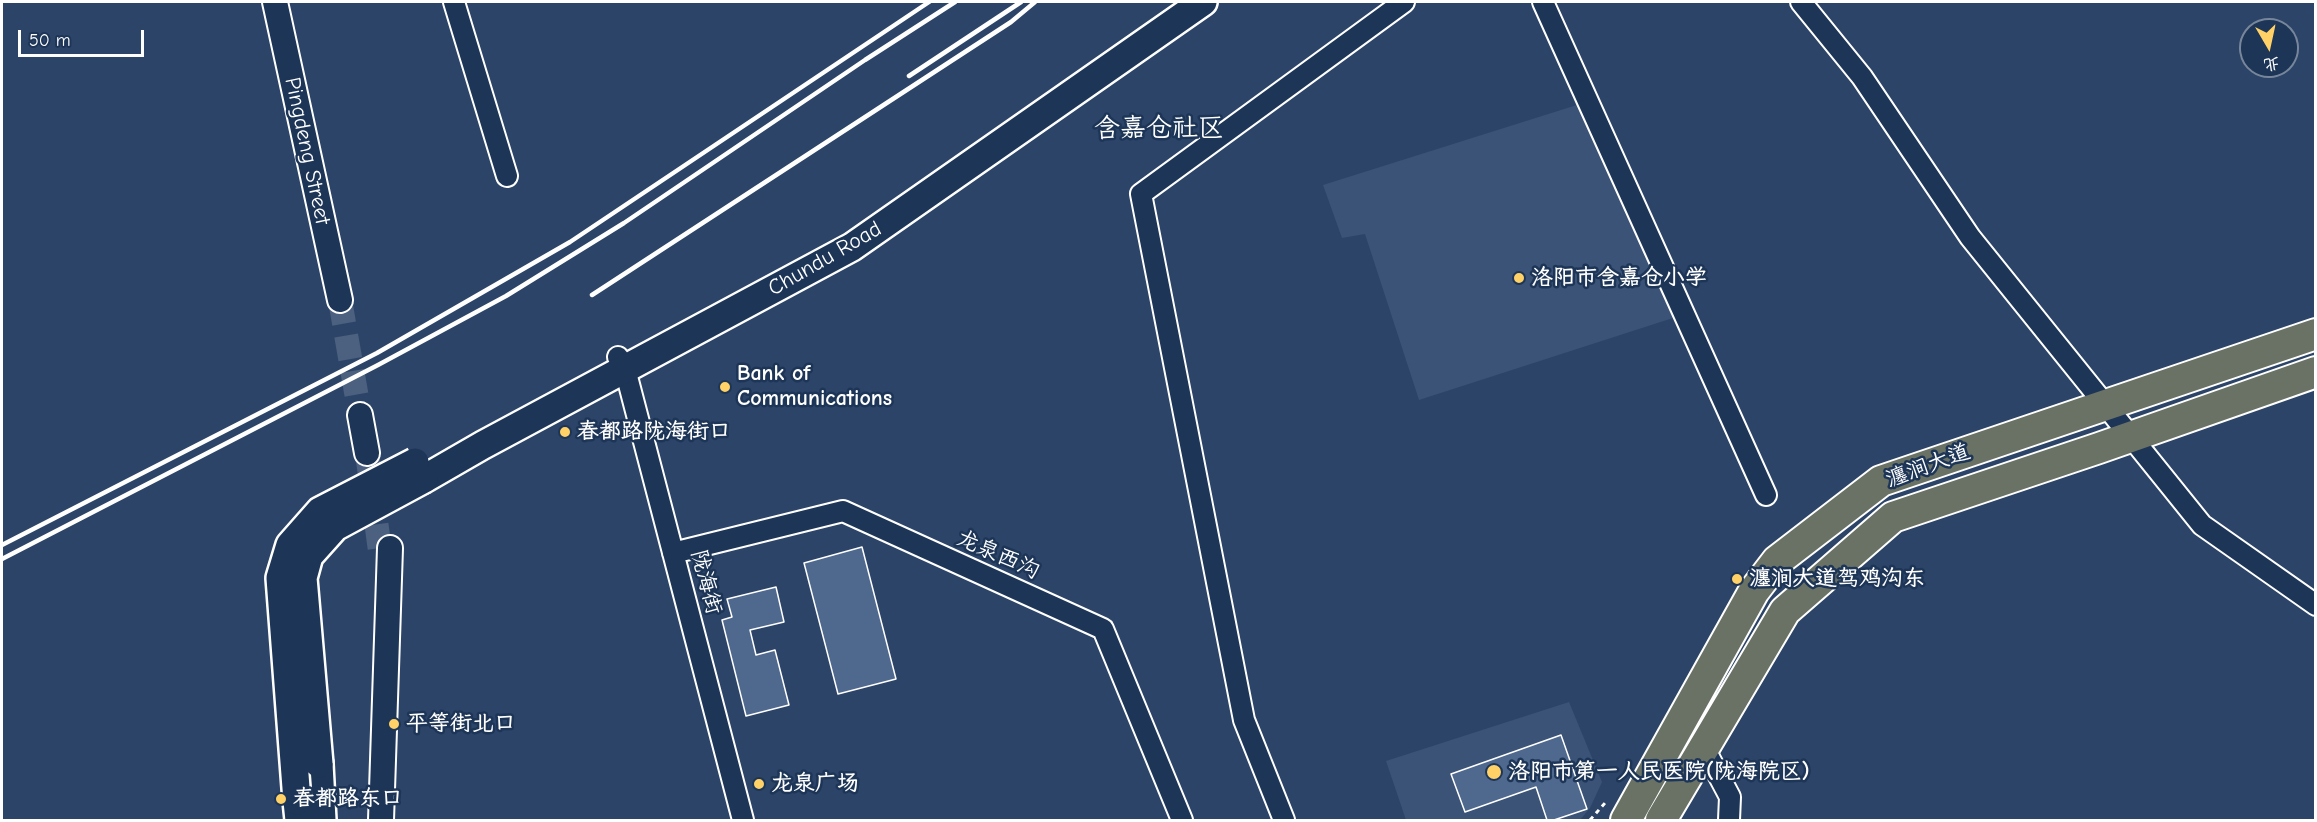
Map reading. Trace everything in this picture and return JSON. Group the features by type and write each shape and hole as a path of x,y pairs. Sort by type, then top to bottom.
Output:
{"main road":[{"name":"Chundu Road","path":"622,363 844,234 1176,2"},
{"name":"Chundu Road","path":"420,470 622,363 852,247 1203,2"},
{"name":"瀍涧大道","path":"1615,812 1754,591 1777,561 1881,481 2316,334"},
{"name":"瀍涧大道","path":"1661,820 1785,611 1893,517 2316,372"},
{"path":"299,820 280,578 290,545 320,511 420,470"},
{"path":"322,820 303,578 309,556 335,527 420,470"}],"street":[{"name":"Pingdeng Street","path":"275,2 345,299 290,2"},
{"path":"454,2 507,176"},
{"path":"1284,820 1244,720 1141,195 1404,2"},
{"path":"1543,2 1766,495"},
{"path":"1801,2 1862,77 1970,237 2202,525 2316,605"},
{"name":"陇海街","path":"622,363 743,820"},
{"path":"365,414 371,452"},
{"name":"龙泉西沟","path":"673,553 843,511 1103,629 1182,820"},
{"path":"370,820 385,550 381,820"},
{"path":"1704,748 1730,797 1730,820"}],"path":[{"path":"1590,820 1615,812"}],"shaded area":[{"name":"洛阳市含嘉仓小学","path":"1580,104 1676,317 1419,400 1365,234 1342,238 1323,185"},
{"name":"洛阳市第一人民医院(陇海院区)","path":"1569,702 1602,782 1590,808 1580,820 1406,820 1386,761"}],"building":[{"path":"862,547 896,679 838,694 804,563"},
{"path":"776,587 784,622 750,630 756,655 775,650 789,705 746,716 722,620 732,617 727,599"},
{"path":"1561,735 1587,809 1554,820 1547,820 1536,787 1465,812 1451,774"}],"tunnel":[{"path":"340,300 360,415"},
{"path":"367,453 380,551"}],"railway":[{"path":"2,545 377,353 570,242 929,2"},
{"path":"2,559 378,365 506,296 624,223 955,2"},
{"path":"909,76 1021,2"},
{"path":"592,295 1011,22 1035,2"}],"place":[{"name":"洛阳市含嘉仓小学","path":"1519,278"},
{"name":"Bank of Communications","path":"725,387"},
{"name":"春都路陇海街口","path":"565,432"},
{"name":"瀍涧大道驾鸡沟东","path":"1737,579"},
{"name":"平等街北口","path":"394,724"},
{"name":"洛阳市第一人民医院(陇海院区)","path":"1494,772"},
{"name":"龙泉广场","path":"759,784"},
{"name":"春都路东口","path":"281,799"}],"district":[{"name":"含嘉仓社区","path":"1159,129"}]}
